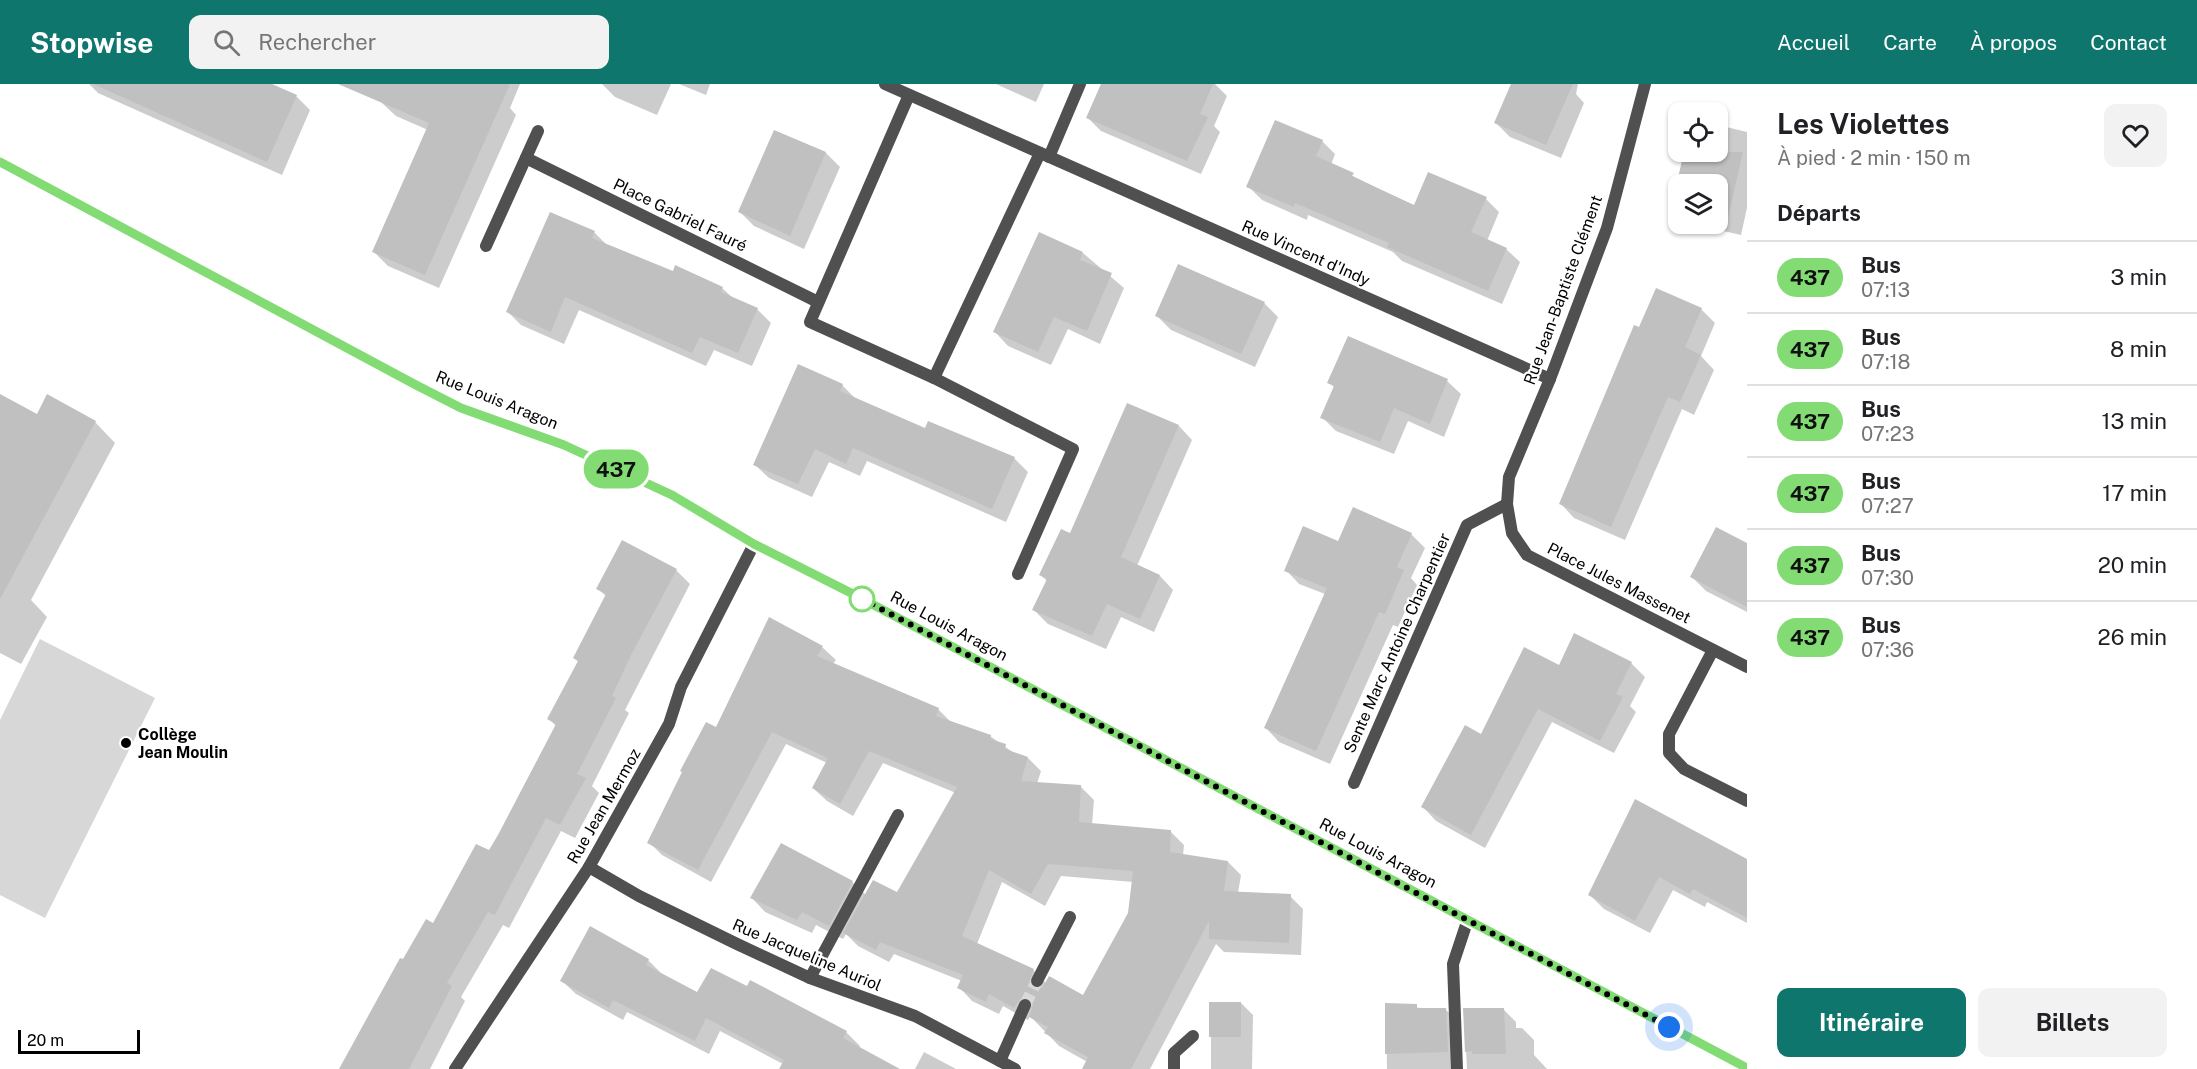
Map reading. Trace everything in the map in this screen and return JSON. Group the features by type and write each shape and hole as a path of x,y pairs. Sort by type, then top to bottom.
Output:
{"street":[{"name":"Rue Vincent d'Indy","path":"885,84 1550,379"},
{"path":"934,378 1080,84"},
{"name":"Rue Jean-Baptiste Clément","path":"1507,504 1509,477 1550,379 1607,228 1645,84"},
{"path":"909,95 810,322 934,378 1073,449 1018,574"},
{"path":"486,246 538,131"},
{"name":"Place Gabriel Fauré","path":"526,158 819,302"},
{"name":"Rue Louis Aragon","path":"0,162 461,408 564,445 661,490 754,544 853,594 1747,1068"},
{"name":"Place Jules Massenet","path":"1507,504 1512,533 1527,555 1747,667"},
{"name":"Sente Marc Antoine Charpentier","path":"1354,783 1467,525 1507,504"},
{"name":"Rue Jean Mermoz","path":"455,1069 589,867 669,724 681,687 754,544"},
{"path":"1713,650 1669,734 1669,753 1684,769 1747,801"},
{"path":"810,978 897,815"},
{"name":"Rue Jacqueline Auriol","path":"589,867 648,901 810,978 915,1016 1015,1069"},
{"path":"1037,981 1070,917"},
{"path":"1457,1069 1453,964 1468,919"},
{"path":"1000,1061 1025,1005"},
{"path":"1174,1069 1174,1053 1193,1035"}],"shaded area":[{"path":"40,639 155,698 45,918 0,895 0,720"}],"building":[{"path":"93,84 272,84 297,95 267,162"},
{"path":"338,84 510,84 425,275 372,252 429,123"},
{"path":"1101,84 1213,84 1200,114 1208,117 1187,161 1086,118"},
{"path":"1511,84 1573,84 1546,145 1494,123"},
{"path":"1275,120 1323,140 1316,156 1414,205 1428,172 1487,197 1471,232 1507,248 1488,291 1387,247 1389,243 1295,203 1294,207 1246,187"},
{"path":"774,130 826,152 790,236 738,212"},
{"path":"1728,152 1743,152 1728,218 1728,174 1679,174 1682,162 1728,162"},
{"path":"550,212 595,231 592,238 673,271 675,265 723,287 721,292 758,308 738,353 700,337 692,353 565,297 551,332 506,312"},
{"path":"1039,232 1083,252 1080,260 1112,273 1087,331 1054,317 1038,352 993,332"},
{"path":"1178,264 1265,302 1241,354 1155,316"},
{"path":"1656,288 1702,308 1685,347 1701,355 1680,402 1668,397 1611,527 1559,504 1634,325 1639,327"},
{"path":"1348,336 1448,379 1430,424 1394,408 1380,442 1320,418 1334,386 1327,383"},
{"path":"798,364 843,384 840,391 925,428 928,421 1015,457 992,509 853,448 846,464 815,449 798,484 753,465"},
{"path":"0,394 37,414 47,394 96,421 0,599"},
{"path":"1127,403 1179,425 1121,557 1160,575 1140,619 1107,604 1092,636 1032,610 1047,579 1039,575 1061,529 1070,533"},
{"path":"1353,507 1412,533 1397,567 1404,570 1385,614 1379,612 1316,751 1264,728 1327,588 1284,571 1303,526 1338,541"},
{"path":"1716,527 1747,543 1747,607 1690,577"},
{"path":"622,540 677,569 632,653 612,696 616,698 577,774 586,778 560,825 546,818 495,915 488,912 447,983 452,986 409,1069 339,1069 400,958 403,959 426,919 433,923 476,844 489,850 498,835 556,724 547,719 578,661 573,658 606,594 596,589"},
{"path":"769,617 823,646 817,656 939,708 936,716 991,735 990,739 1006,744 1005,749 1028,757 1021,781 1081,785 1079,822 1171,830 1170,852 1228,861 1224,891 1291,894 1289,943 1209,939 1209,921 1131,1069 1082,1069 1088,1057 1044,1033 1048,1027 1029,1017 1033,1005 1029,998 1020,999 1014,1008 989,994 986,1002 957,988 963,975 880,942 876,950 843,933 873,880 897,892 957,787 869,751 840,804 812,788 828,758 772,732 698,870 647,843 682,772 680,771 706,722 716,727","holes":["1048,864 1133,871 1128,913 1083,995 1049,976 1042,988 1034,989 1029,981 1034,969 962,936 989,870 1031,894"]},
{"path":"1574,633 1632,662 1616,694 1623,697 1600,741 1538,709 1471,835 1421,807 1465,725 1481,734 1524,647 1559,665"},
{"path":"1635,799 1747,859 1747,918 1693,889 1690,894 1659,877 1635,921 1588,895"},
{"path":"781,843 853,881 829,926 802,912 797,920 750,898"},
{"path":"590,926 649,959 646,965 697,992 711,968 747,986 750,980 847,1031 843,1038 900,1069 779,1069 784,1060 706,1018 695,1041 613,1000 609,1008 560,981"},
{"path":"1209,1002 1241,1002 1241,1037 1209,1037"},
{"path":"1385,1003 1417,1004 1417,1008 1446,1008 1448,1052 1385,1054"},
{"path":"1463,1008 1504,1008 1506,1054 1465,1052"}],"tunnel":[{"path":"1025,1005 1037,981"}],"bus line":[{"name":"437","path":"0,162 461,408 564,445 672,495 754,544 853,594 1747,1068"}],"place":[{"name":"Collège Jean Moulin","path":"126,743"}],"route":[{"path":"862,599 853,594 1669,1027"}]}
